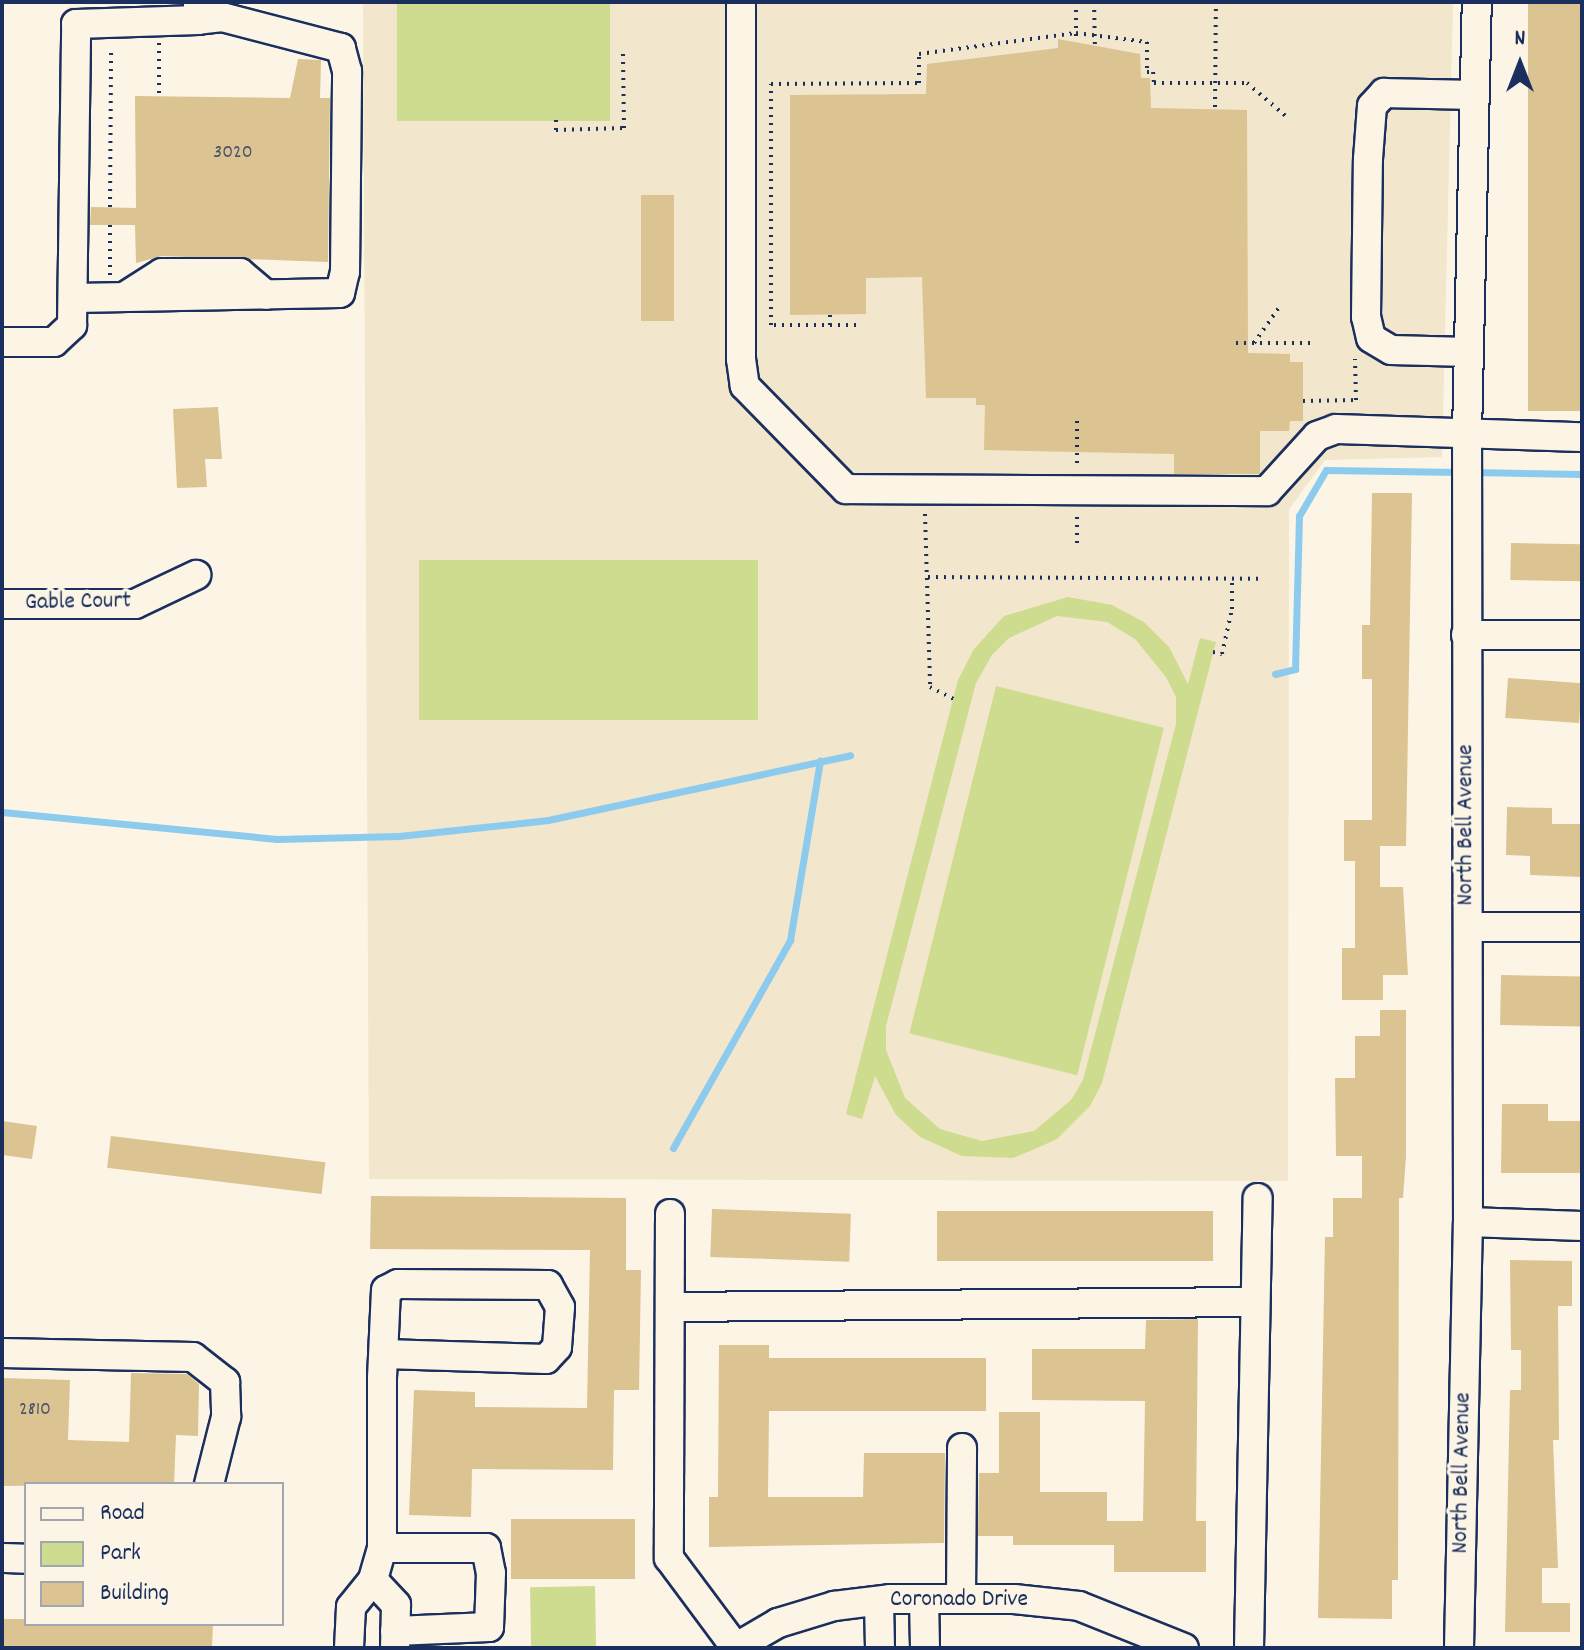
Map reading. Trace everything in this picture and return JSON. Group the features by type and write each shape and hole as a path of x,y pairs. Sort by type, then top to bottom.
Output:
{"street":[{"path":"741,2 741,359 745,386 846,489 1267,491 1317,436 1336,429 1467,436 1582,437"},
{"name":"North Bell Avenue","path":"1459,1648 1468,1222 1467,436 1477,2"},
{"path":"2,342 54,342 72,325 75,298 76,24 198,11 341,48 347,71 345,272 340,293 266,295 117,289 75,298"},
{"path":"1469,352 1391,350 1371,338 1366,317 1368,159 1372,106 1384,93 1474,95"},
{"name":"Gable Court","path":"2,604 135,604 196,575"},
{"path":"1466,635 1582,635"},
{"path":"1468,927 1582,927"},
{"path":"1249,1648 1258,1198"},
{"path":"670,1214 669,1558 735,1648"},
{"path":"1468,1222 1582,1226"},
{"path":"349,1648 351,1607 373,1580 382,1548 384,1354 386,1290 398,1284 548,1285 560,1307 557,1347 546,1359 384,1354"},
{"path":"670,1307 1255,1302"},
{"path":"2,1353 193,1357 225,1382 226,1417 210,1482"},
{"path":"961,1599 962,1448"},
{"path":"373,1580 396,1605 395,1640 489,1627 491,1573 486,1548 382,1548"},
{"path":"2,1558 24,1559"},
{"path":"924,1599 925,1648"},
{"name":"Coronado Drive","path":"735,1648 778,1623 834,1606 924,1599 1079,1606 1184,1648"},
{"path":"879,1601 880,1648"}],"path":[{"path":"1076,2 1076,40"},
{"path":"1094,2 1095,48"},
{"path":"1215,107 1216,2"},
{"path":"856,325 771,325 771,84 919,83 919,54 1076,33 1147,42 1147,72 1153,72 1154,83 1247,83 1288,118"},
{"path":"110,207 111,36"},
{"path":"147,37 159,37 159,96"},
{"path":"556,120 556,130 624,128 623,52"},
{"path":"110,225 117,289"},
{"path":"1254,343 1278,309"},
{"path":"830,315 830,325"},
{"path":"1236,343 1315,343"},
{"path":"1303,401 1356,400 1355,359"},
{"path":"1077,421 1077,480"},
{"path":"913,508 928,519 930,687 954,699"},
{"path":"1077,514 1077,543"},
{"path":"928,577 1263,579"},
{"path":"1213,652 1222,654 1232,609 1232,579"}],"shaded area":[{"path":"363,2 1453,2 1442,457 1325,460 1289,509 1288,1181 369,1179"}],"green space":[{"path":"397,2 610,2 610,121 397,121"},
{"path":"419,560 758,560 758,720 419,720"},
{"path":"1068,597 1112,605 1144,622 1169,647 1188,684 1200,638 1216,642 1102,1083 1090,1106 1057,1139 1013,1158 962,1156 920,1137 896,1115 875,1076 862,1119 846,1114 958,680 974,649 1004,616","holes":["1057,616 1107,622 1135,639 1166,677 1176,697 1176,724 1083,1080 1071,1100 1034,1131 982,1141 940,1129 905,1098 886,1050 886,1026 976,683 992,655 1009,638"]},
{"path":"996,686 1164,728 1077,1075 909,1033"},
{"path":"595,1586 596,1648 531,1648 530,1587"}],"building":[{"path":"1528,2 1582,2 1582,411 1528,411"},
{"path":"1058,39 1140,54 1141,78 1150,78 1151,108 1247,110 1248,353 1290,354 1290,362 1303,362 1303,421 1290,421 1289,431 1260,431 1260,474 1174,474 1174,454 984,450 985,405 976,405 976,398 926,398 922,277 866,278 866,314 790,315 790,95 926,94 927,64 1058,48"},
{"path":"298,59 321,60 320,98 330,98 328,262 162,256 136,263 135,225 90,225 91,207 136,208 135,96 290,98"},
{"path":"641,195 674,195 674,321 641,321"},
{"path":"218,407 222,459 205,459 207,487 177,488 173,409"},
{"path":"1372,493 1412,493 1406,846 1380,846 1380,887 1403,887 1408,975 1383,975 1383,1000 1342,1000 1342,948 1355,948 1355,861 1344,861 1344,820 1372,820 1372,679 1362,679 1362,625 1370,625"},
{"path":"1511,543 1582,544 1581,581 1510,580"},
{"path":"1508,678 1582,683 1579,723 1505,718"},
{"path":"1507,807 1552,808 1552,824 1582,824 1582,877 1530,875 1530,856 1506,855"},
{"path":"1501,975 1582,976 1581,1026 1500,1025"},
{"path":"1380,1010 1406,1010 1406,1156 1403,1198 1399,1198 1398,1580 1392,1580 1392,1619 1318,1618 1325,1237 1333,1237 1333,1198 1362,1198 1362,1156 1336,1156 1335,1078 1355,1078 1355,1036 1380,1036"},
{"path":"1502,1104 1548,1104 1548,1121 1582,1121 1582,1173 1501,1173"},
{"path":"2,1121 37,1126 32,1159 2,1155"},
{"path":"111,1136 325,1162 321,1194 107,1168"},
{"path":"371,1196 626,1198 626,1270 641,1270 639,1390 614,1390 613,1470 472,1469 471,1517 409,1515 414,1390 475,1392 475,1407 587,1408 590,1250 370,1249"},
{"path":"712,1209 851,1214 849,1262 710,1257"},
{"path":"937,1211 1213,1211 1213,1261 937,1261"},
{"path":"1510,1260 1572,1261 1572,1306 1558,1306 1559,1440 1553,1440 1558,1568 1542,1568 1542,1603 1570,1603 1570,1632 1505,1632 1510,1390 1521,1390 1521,1350 1511,1350"},
{"path":"1198,1319 1196,1521 1206,1521 1206,1572 1114,1572 1114,1545 1013,1545 1013,1536 978,1536 979,1473 999,1473 999,1412 1040,1412 1040,1492 1107,1492 1107,1521 1143,1521 1145,1401 1032,1400 1032,1349 1145,1349 1146,1320"},
{"path":"719,1345 769,1345 769,1358 986,1358 986,1411 769,1411 768,1497 863,1497 864,1453 945,1453 944,1543 709,1547 709,1497 718,1497"},
{"path":"131,1373 187,1374 199,1384 198,1436 176,1435 174,1482 24,1482 24,1486 2,1486 2,1378 70,1380 68,1440 129,1442"},
{"path":"511,1519 635,1519 635,1579 511,1579"},
{"path":"2,1619 24,1619 24,1626 213,1626 212,1648 2,1648"}],"waterway":[{"path":"1275,674 1295,669 1299,516 1326,470 1460,472"},
{"path":"1472,472 1582,474"},
{"path":"2,812 277,839 399,836 548,820 850,755"},
{"path":"673,1148 790,940 820,760"}]}
